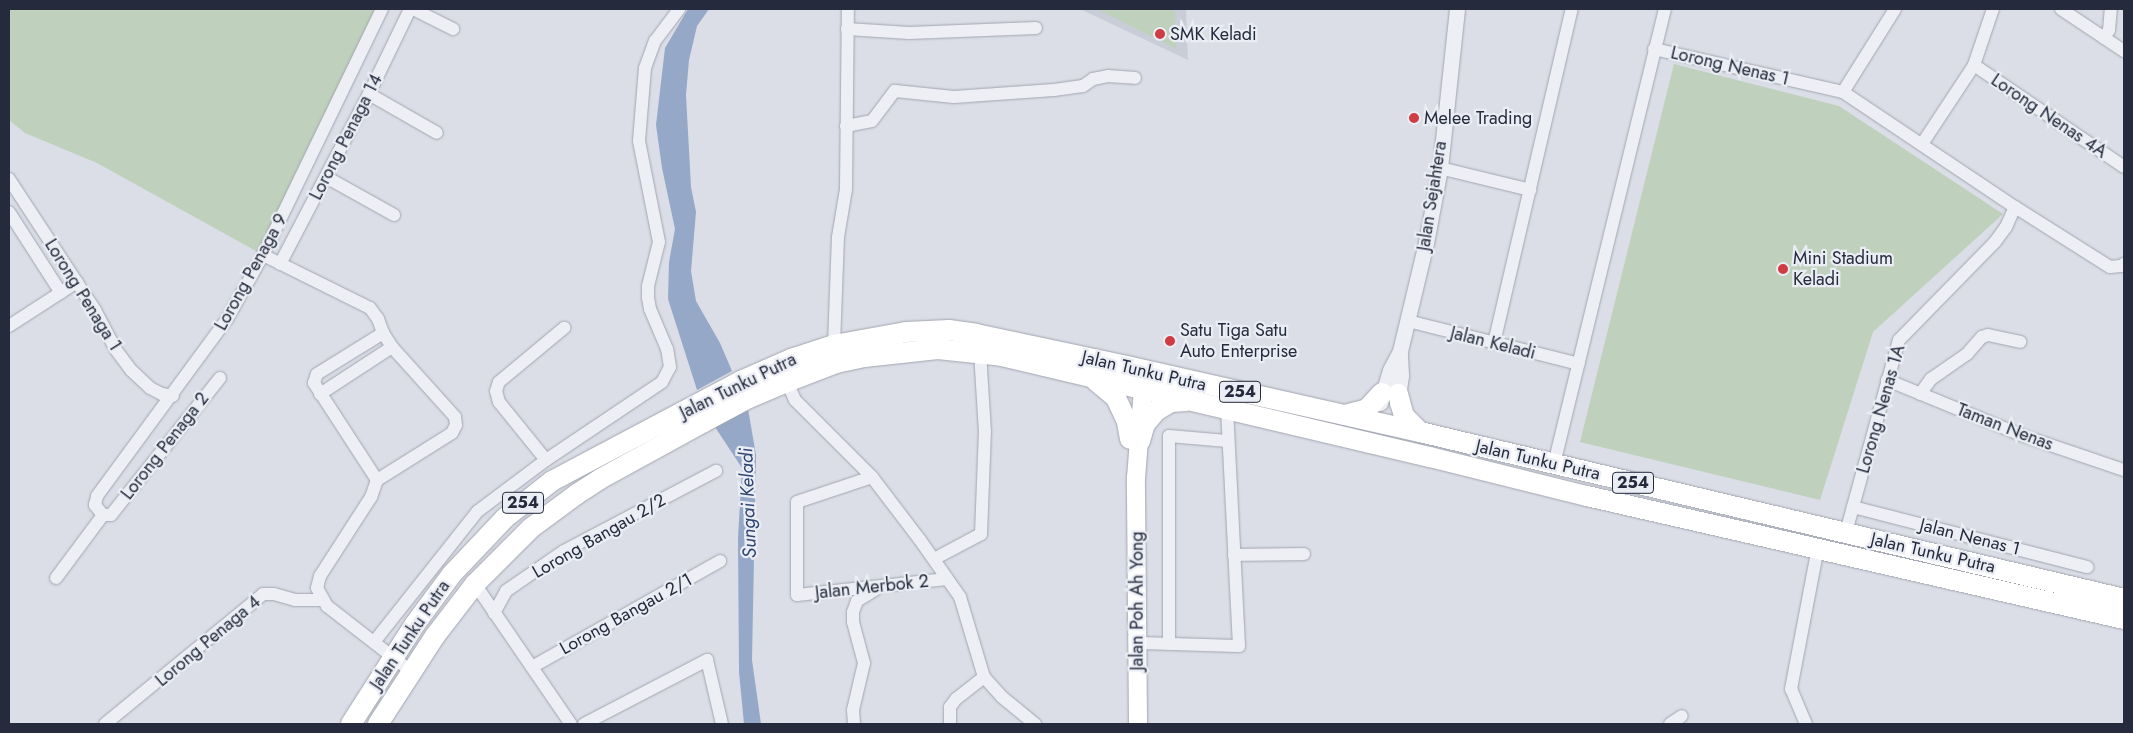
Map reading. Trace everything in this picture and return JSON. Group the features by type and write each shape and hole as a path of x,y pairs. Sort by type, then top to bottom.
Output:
{"main road":[{"name":"Jalan Tunku Putra","path":"378,724 474,584 531,528 559,507 701,413 745,389 791,359 834,345 906,332 949,330 976,334 1137,379 1188,401 1587,496 2124,619"},
{"name":"Jalan Tunku Putra","path":"745,389 787,382 836,363 864,357 938,349 980,352 1071,373 1137,379 1384,424 2124,599"},
{"path":"1071,373 1096,381 1116,398 1135,440"},
{"name":"Jalan Poh Ah Yong","path":"1137,379 1135,440 1138,724"},
{"path":"1336,414 1346,415 1362,411 1390,394 1404,416 1420,432"},
{"path":"1135,440 1156,411 1171,402 1188,401"},
{"name":"Jalan Tunku Putra","path":"351,724 415,624 452,574 506,518 533,495 568,471 701,413"},
{"path":"1812,547 1834,541 1846,532 1856,548 1873,560"}],"street":[{"name":"Lorong Penaga 9","path":"107,515 95,505 97,496 227,319 263,255 382,9"},
{"path":"412,9 453,29"},
{"name":"Lorong Penaga 14","path":"280,264 412,9"},
{"path":"374,642 478,511 546,460 662,382 670,367 667,349 650,309 648,298 648,286 659,242 639,140 645,68 654,41 679,9"},
{"path":"834,345 838,237 846,189 848,9"},
{"name":"Jalan Sejahtera","path":"1380,446 1390,394 1424,254 1440,168 1456,9"},
{"path":"1494,343 1572,9"},
{"path":"1654,49 1665,9"},
{"path":"1843,92 1895,9"},
{"path":"1922,144 1974,65 1993,9"},
{"path":"2061,9 2124,50"},
{"path":"2104,38 2109,30 2111,9"},
{"path":"847,29 909,33 1036,28"},
{"name":"Lorong Nenas 1","path":"1554,464 1654,49 1843,92 2015,207 2110,266 2122,265"},
{"name":"Lorong Nenas 4A","path":"1974,65 2124,167"},
{"path":"846,126 872,121 895,91 954,96 1083,86 1093,79 1108,76 1134,78"},
{"path":"369,94 437,133"},
{"path":"1440,168 1530,190"},
{"path":"326,177 394,215"},
{"name":"Lorong Penaga 1","path":"9,179 77,282 116,350 132,371 150,388 172,396"},
{"name":"Lorong Nenas 1A","path":"1846,532 1899,340 1995,242 2006,227 2015,207"},
{"path":"9,212 61,293"},
{"path":"263,255 370,308 378,319 383,333 392,347 455,417 456,425 452,433 377,480 371,497 320,576 317,588 322,600 412,672"},
{"path":"9,326 77,282"},
{"name":"Jalan Keladi","path":"1408,321 1579,364"},
{"path":"546,460 499,402 496,391 499,382 564,328"},
{"path":"377,480 314,383 317,374 383,333"},
{"path":"1920,394 1931,379 1967,354 1982,338 1988,335 2020,342"},
{"path":"320,394 392,347"},
{"path":"934,559 980,534 985,432 980,352"},
{"name":"Lorong Penaga 2","path":"56,578 220,378"},
{"name":"Taman Nenas","path":"1887,380 2021,435 2124,470"},
{"path":"787,382 795,400 872,477 934,559 960,597 984,677 1002,697 1035,724"},
{"path":"1138,643 1239,646 1227,441 1227,410"},
{"path":"1169,644 1168,436 1227,441"},
{"name":"Lorong Bangau 2/2","path":"494,613 506,591 564,551 716,471"},
{"name":"Jalan Merbok 2","path":"872,477 797,502 797,596 948,579"},
{"name":"Jalan Nenas 1","path":"1853,507 2087,567"},
{"path":"1806,724 1791,689 1812,547"},
{"path":"1234,555 1304,554"},
{"name":"Lorong Bangau 2/1","path":"532,667 720,561"},
{"path":"474,584 571,724"},
{"path":"854,724 853,710 864,663 853,622 853,612 857,601 878,587"},
{"name":"Lorong Penaga 4","path":"105,724 263,594 274,594 295,600 322,600"},
{"path":"584,724 707,660 722,724"},
{"path":"950,724 950,707 956,699 984,677"},
{"path":"1670,724 1682,716"}],"shaded area":[{"name":"SMK Keladi","path":"1080,9 1186,9 1188,60"}],"green space":[{"path":"9,9 382,9 263,255 97,163 25,133 9,120"},
{"path":"1097,9 1175,9 1176,49"},
{"name":"Mini Stadium Keladi","path":"1674,64 1839,106 2003,214 1873,332 1820,500 1580,442"}],"water":[{"path":"688,9 709,9 697,26 689,60 686,95 691,187 696,212 691,271 696,301 720,343 732,371 697,390 668,299 669,262 675,229 662,168 656,125 665,48"},
{"name":"Sungai Keladi","path":"748,409 756,455 752,660 761,724 744,724 739,672 738,538 742,468 715,427"}],"place":[{"name":"SMK Keladi","path":"1160,34"},
{"name":"Melee Trading","path":"1414,118"},
{"name":"Mini Stadium Keladi","path":"1783,269"},
{"name":"Satu Tiga Satu Auto Enterprise","path":"1170,341"}]}
